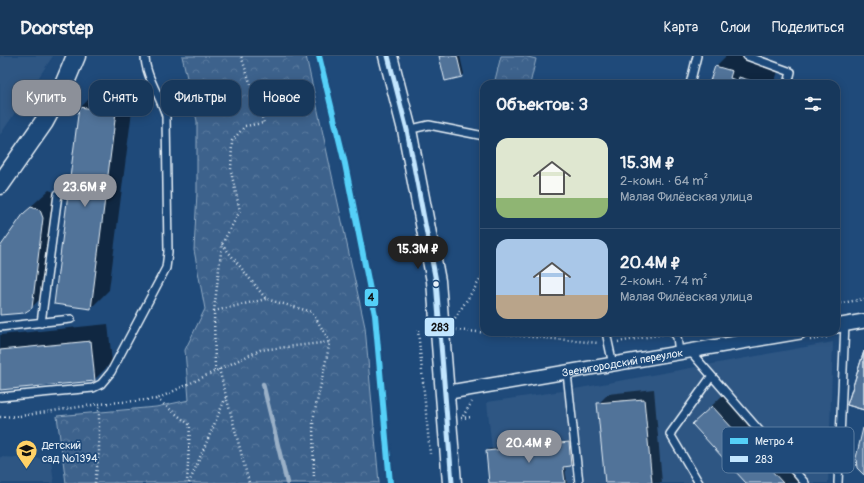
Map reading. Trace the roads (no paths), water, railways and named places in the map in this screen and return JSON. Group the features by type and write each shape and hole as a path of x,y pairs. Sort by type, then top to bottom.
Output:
{"street":[{"path":"0,185 44,122 63,88 76,56"},
{"path":"388,56 407,130 436,281 452,483"},
{"path":"840,325 864,321"},
{"name":"Звенигородский переулок","path":"444,393 613,365 765,336"}],"lane":[{"path":"0,397 93,388 101,384 111,372 166,268 168,252 166,121 163,105 148,71 145,56"},
{"path":"691,80 697,56"},
{"path":"747,56 791,72 789,80"},
{"path":"407,130 429,125 480,135"},
{"path":"41,323 58,194"},
{"path":"0,327 71,319"},
{"path":"607,336 613,365"},
{"path":"676,336 685,352 710,377 755,427"},
{"path":"839,427 840,336"},
{"path":"567,373 579,483"},
{"path":"699,483 670,434 710,377"},
{"path":"796,473 805,483"},
{"path":"838,473 838,483"}],"waterway":[{"path":"263,384 287,483"}],"metro line":[{"name":"4","path":"319,56 345,164 375,315 390,483"}],"place":[{"name":"Детский сад №1394","path":"26,470"}]}
